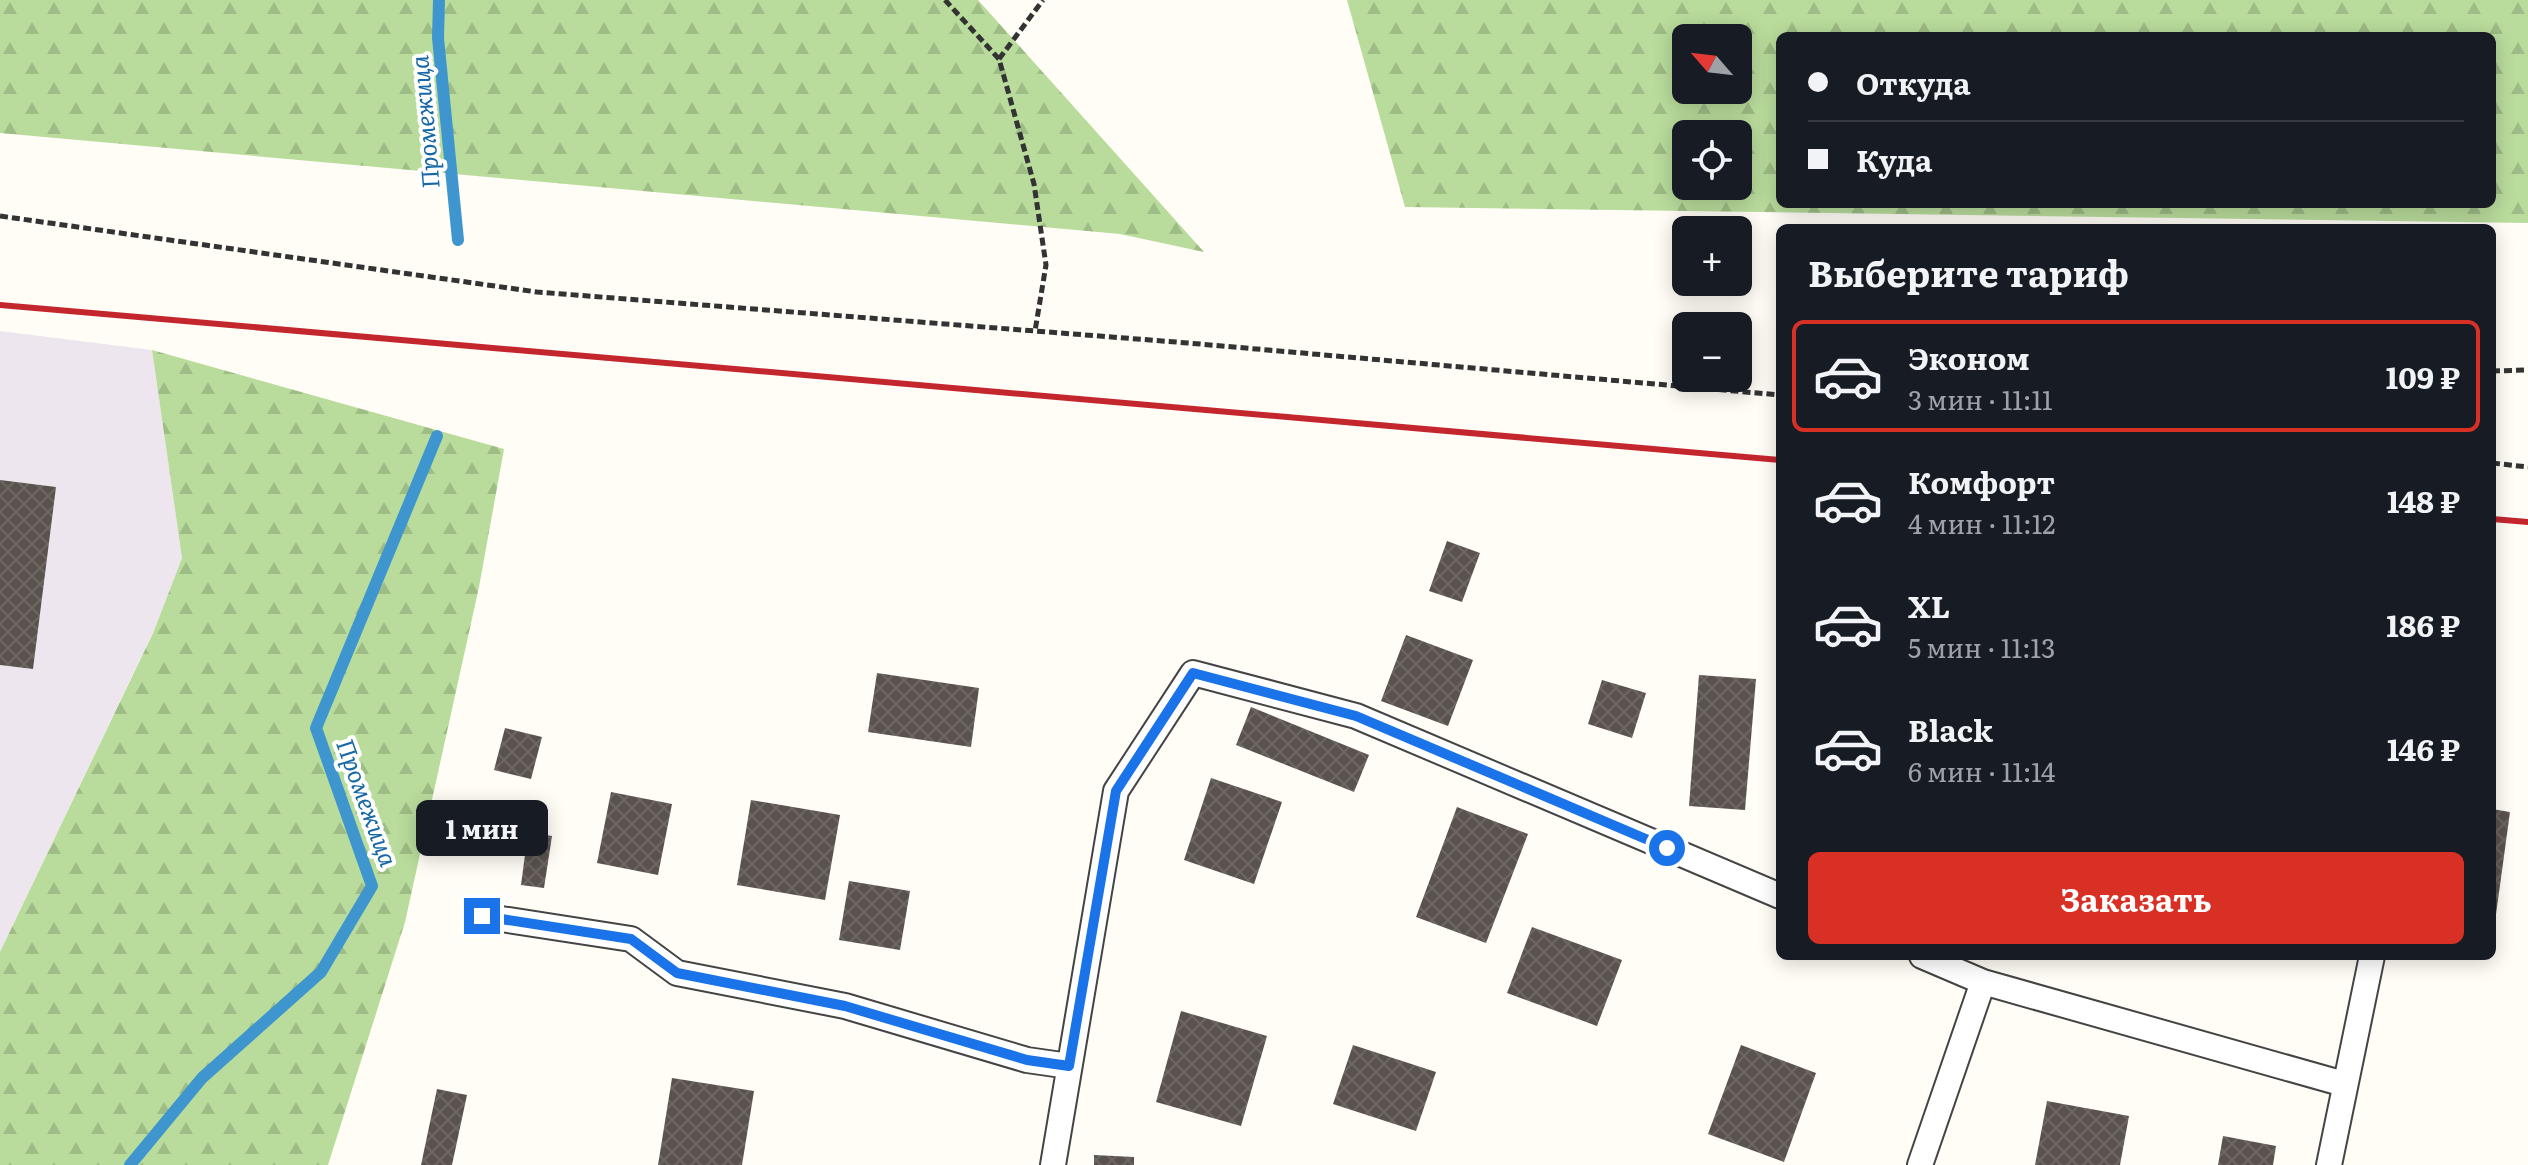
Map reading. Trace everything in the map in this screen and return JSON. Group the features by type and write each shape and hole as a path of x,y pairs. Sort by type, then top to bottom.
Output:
{"lane":[{"path":"1053,1165 1116,791 1193,673 1356,716 1776,894"},
{"path":"482,916 631,939 677,973 845,1006 1027,1060 1069,1066"},
{"path":"1931,960 1983,982 2344,1084"},
{"path":"2329,1165 2371,960"},
{"path":"1920,1165 1983,982"}],"path":[{"path":"945,0 999,59 1034,184 1046,265 1035,331"},
{"path":"999,59 1043,0"},
{"path":"0,216 537,292 1776,395"},
{"path":"2496,371 2528,370"},
{"path":"2496,463 2528,467"}],"shaded area":[{"path":"0,331 152,350 182,558 153,632 0,952"}],"green space":[{"path":"0,0 978,0 1204,252 1120,234 0,133"},
{"path":"1347,0 2528,0 2528,223 1405,207"},
{"path":"152,350 504,449 479,587 405,922 328,1165 0,1165 0,952 153,633 182,558"}],"building":[{"path":"0,480 56,487 33,669 0,665"},
{"path":"1447,541 1480,553 1462,602 1429,591"},
{"path":"1406,635 1473,660 1448,726 1381,701"},
{"path":"877,673 979,688 971,747 868,732"},
{"path":"1699,675 1756,679 1745,810 1689,806"},
{"path":"1602,680 1646,693 1632,738 1588,724"},
{"path":"1251,707 1369,755 1354,792 1236,745"},
{"path":"505,728 542,737 531,779 494,770"},
{"path":"1211,778 1282,802 1254,884 1184,860"},
{"path":"611,792 672,804 658,875 597,863"},
{"path":"751,800 840,815 825,900 737,885"},
{"path":"1457,807 1528,834 1486,943 1416,917"},
{"path":"2496,810 2510,812 2496,914"},
{"path":"528,832 552,836 544,888 521,885"},
{"path":"849,881 910,891 900,950 839,940"},
{"path":"1532,927 1622,960 1597,1026 1507,993"},
{"path":"1181,1011 1267,1036 1241,1126 1156,1102"},
{"path":"1353,1045 1436,1072 1416,1131 1333,1104"},
{"path":"1741,1045 1816,1073 1784,1162 1708,1134"},
{"path":"672,1078 754,1091 742,1165 658,1165"},
{"path":"437,1089 467,1095 452,1165 421,1165"},
{"path":"2047,1101 2129,1116 2120,1165 2035,1165"},
{"path":"2223,1136 2276,1146 2273,1165 2218,1165"},
{"path":"1094,1155 1134,1157 1134,1165 1094,1165"}],"waterway":[{"name":"Промежица","path":"439,0 438,38 458,240"},
{"name":"Промежица","path":"130,1165 202,1078 321,972 372,886 316,728 437,436"}],"railway":[{"path":"0,305 1776,460"},
{"path":"2496,519 2528,522"}],"route":[{"path":"482,916 631,939 677,973 845,1006 1027,1060 1069,1066 1116,791 1193,673 1356,716 1667,848"}]}
